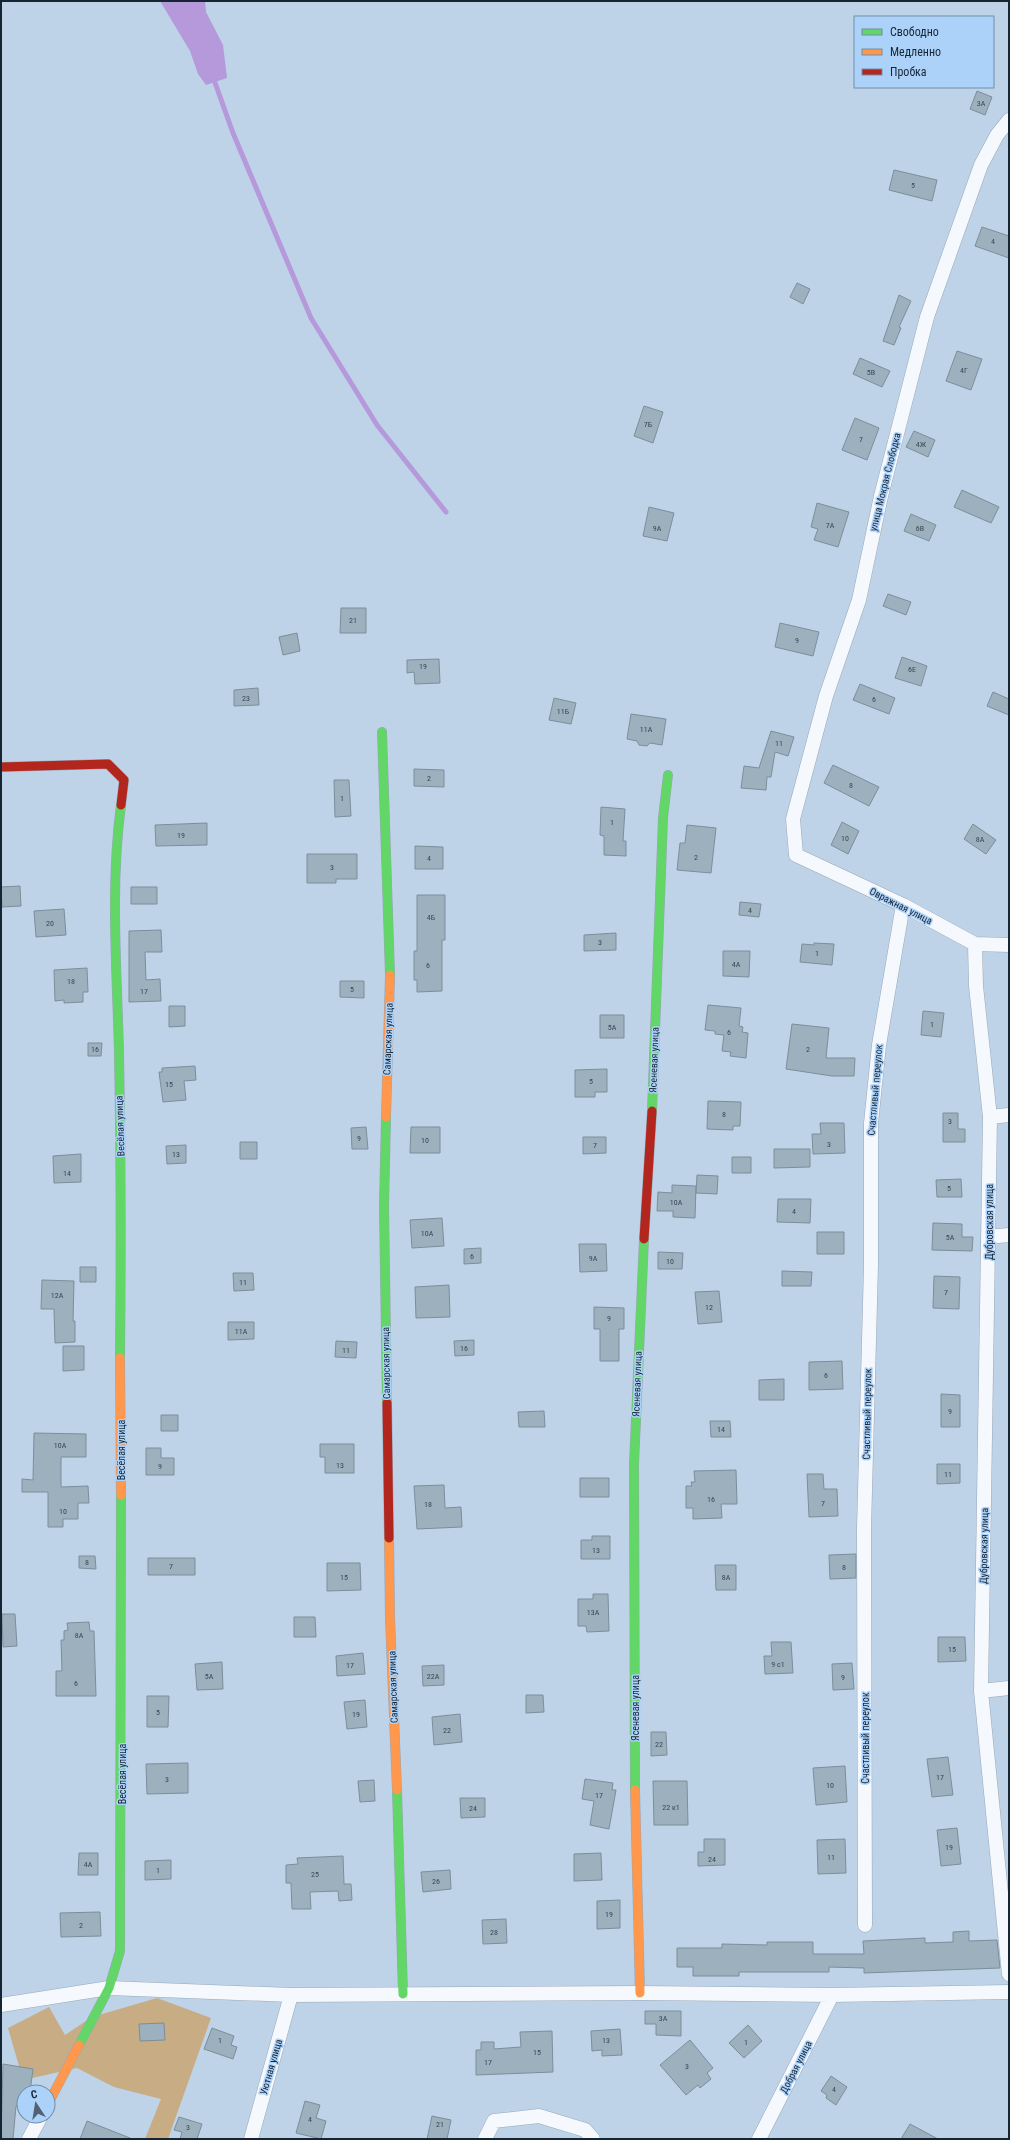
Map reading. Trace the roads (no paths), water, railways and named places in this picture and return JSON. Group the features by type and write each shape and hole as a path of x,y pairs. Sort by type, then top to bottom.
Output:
{"street":[{"name":"улица Мокрая Слободка","path":"796,855 793,818 826,696 859,600 880,496 927,316 981,165 997,135 1009,120"},
{"name":"Самарская улица","path":"382,732 390,988 384,1206 390,1618 403,1994"},
{"name":"Весёлая улица","path":"1,767 108,764 124,780 116,842 115,891 122,1177 120,1951 109,1988 56,2089"},
{"name":"Ясеневая улица","path":"640,1993 635,1795 634,1464 640,1308 652,1106 663,818 668,775"},
{"name":"Овражная улица","path":"796,855 903,905 975,944 1009,946"},
{"name":"Счастливый переулок","path":"865,1925 864,1529 871,1265 871,1123 879,1045 903,905"},
{"name":"Дубровская улица","path":"975,944 976,986 990,1117 981,1691 1009,1974"},
{"path":"990,1117 1009,1115"},
{"path":"988,1237 1009,1235"},
{"path":"981,1691 1009,1688"},
{"path":"1,2005 109,1988 291,1995 640,1993 832,1995 1009,1992"},
{"name":"Уютная улица","path":"251,2139 291,1995"},
{"name":"Добрая улица","path":"759,2139 832,1995"},
{"path":"485,2139 494,2121 539,2116 585,2130 593,2139"},
{"path":"29,2139 37,2124"}],"waterway":[{"path":"213,77 233,133 311,318 377,425 446,512"}]}
